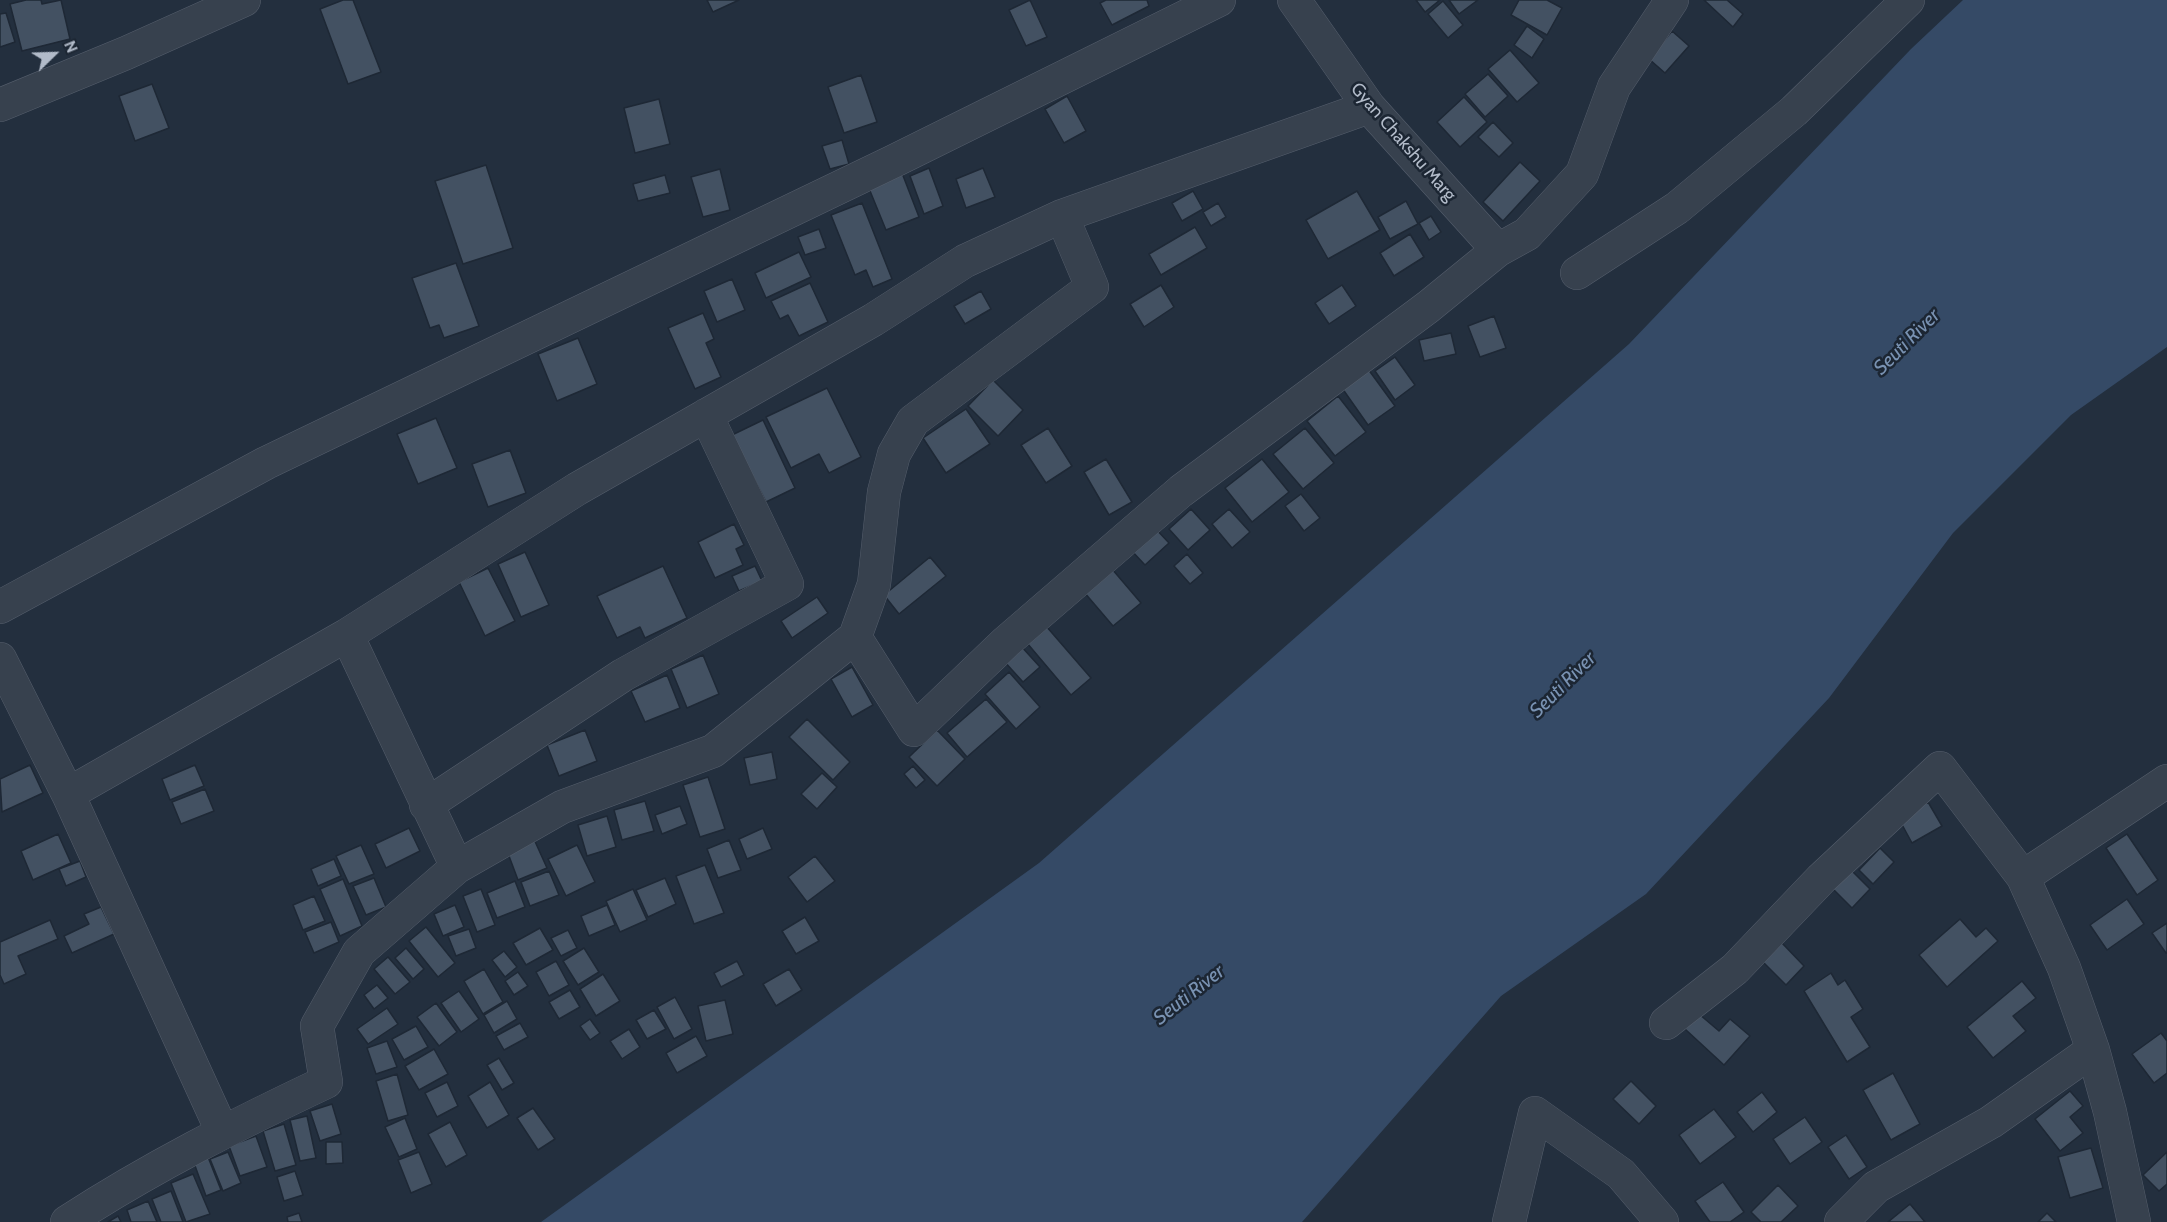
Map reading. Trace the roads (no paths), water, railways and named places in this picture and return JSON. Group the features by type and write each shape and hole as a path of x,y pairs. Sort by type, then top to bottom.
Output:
{"street":[{"path":"0,105 126,53 244,0"},
{"path":"0,607 266,463 902,157 1219,0"},
{"name":"Gyan Chakshu Marg","path":"1294,0 1369,107 1498,250"},
{"path":"855,637 914,730 1006,642 1180,491 1428,307 1498,250 1527,234 1582,174 1614,87 1672,0"},
{"path":"1577,273 1677,208 1794,111 1908,0"},
{"path":"68,794 347,635 567,495 873,320 965,261 1062,216 1369,107"},
{"path":"68,1222 112,1193 222,1131 326,1082 317,1026 359,952 458,867 562,807 713,751 855,637 874,584 885,492 894,454 913,421 1092,287 1062,216"},
{"path":"426,805 623,675 787,584 706,415"},
{"path":"347,635 426,805 458,867"},
{"path":"0,659 68,794 222,1131"},
{"path":"1666,1023 1735,969 1821,879 1940,768 2023,877 2064,968 2093,1050 2110,1112 2134,1222"},
{"path":"2023,877 2167,781"},
{"path":"1841,1222 1876,1187 1991,1122 2093,1050"},
{"path":"1509,1222 1535,1113 1622,1174 1662,1222"}],"water":[{"name":"Seuti River","path":"1963,0 2167,0 2167,347 2071,415 1953,533 1829,698 1646,894 1501,996 1302,1222 541,1222 1039,863 1629,344 1911,49"}]}
